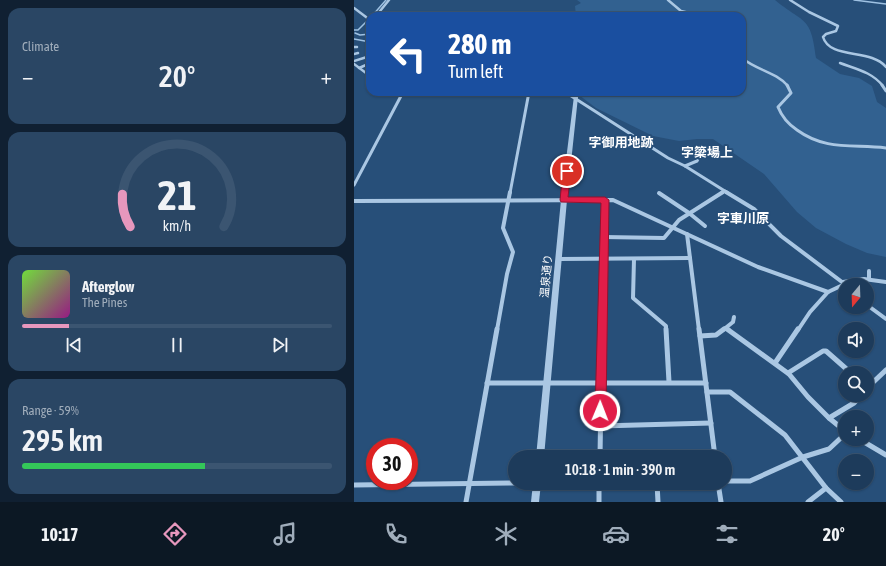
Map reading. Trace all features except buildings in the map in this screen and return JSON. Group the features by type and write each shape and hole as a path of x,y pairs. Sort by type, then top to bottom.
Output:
{"street":[{"path":"379,12 389,0"},
{"path":"668,0 681,11 685,12"},
{"path":"790,0 808,12 820,16 838,26 836,31 826,34 823,37 823,43 825,45 833,49 880,60 886,67"},
{"path":"354,8 366,16"},
{"path":"354,54 358,53"},
{"path":"354,61 366,57"},
{"path":"746,62 750,65 783,80 790,87 790,96 778,107 778,110 786,122 796,129 827,144 886,148"},
{"path":"840,63 858,69 881,81 886,90"},
{"path":"354,64 366,72"},
{"path":"359,68 366,65"},
{"path":"354,185 401,96"},
{"path":"466,502 507,274 513,252 503,228 507,200 528,96"},
{"path":"576,97 668,158 686,166 706,180 754,208 781,236 838,279"},
{"name":"温泉通り","path":"541,450 564,200 576,97"},
{"path":"686,166 700,160 703,150 712,148"},
{"path":"604,237 664,238 674,228 679,220 725,191"},
{"path":"659,193 689,213 705,226"},
{"path":"600,450 605,200"},
{"path":"354,201 614,200 758,267 828,292"},
{"path":"687,234 714,450"},
{"path":"559,259 690,258"},
{"path":"634,259 633,298 666,326 669,382"},
{"path":"869,270 869,278"},
{"path":"874,280 886,282"},
{"path":"775,363 810,312 828,292 838,287"},
{"path":"874,310 886,319"},
{"path":"700,336 714,336 733,322 734,316"},
{"path":"726,328 788,373 808,397 838,426"},
{"path":"788,373 823,351 826,351 843,366"},
{"path":"874,381 886,370"},
{"path":"487,382 706,383"},
{"path":"707,392 730,392 785,435 826,488 841,502"},
{"path":"829,418 855,402"},
{"path":"600,426 711,423"},
{"path":"732,481 750,481 803,457 829,449 838,439"},
{"path":"871,446 886,455"},
{"path":"354,485 508,483"},
{"path":"808,502 826,488"},
{"path":"535,502 536,490"},
{"path":"599,490 599,502"},
{"path":"657,490 658,502"},
{"path":"719,490 721,502"}],"shaded area":[{"path":"577,0 775,0 804,22 812,34 816,58 840,74 859,78 872,86 877,102 886,108 886,257 867,253 816,228 797,212 764,174 713,139 679,141 653,136 596,108 580,96 746,96 746,12 576,12 575,6 581,3"}],"waterway":[{"path":"376,12 386,0"},
{"path":"854,0 886,4"},
{"path":"354,30 358,30 366,22"},
{"path":"355,33 360,35 366,34"},
{"path":"354,39 366,41"}],"district":[{"name":"字御用地跡","path":"621,142"},
{"name":"字簗場上","path":"707,152"},
{"name":"字車川原","path":"743,218"}],"route":[{"path":"567,171 564,200 605,200 600,411"}]}
